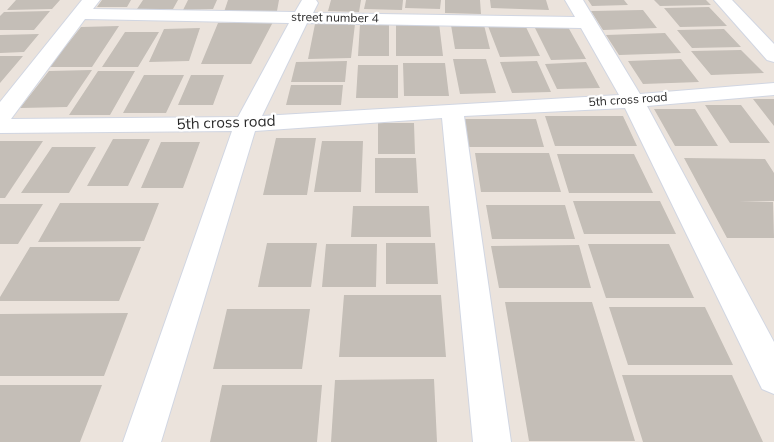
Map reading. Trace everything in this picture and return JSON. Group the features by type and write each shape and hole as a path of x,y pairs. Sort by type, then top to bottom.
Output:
{"street":[{"path":"574,0 633,101 774,377"},
{"path":"723,0 774,56"},
{"path":"0,117 86,7"},
{"name":"street number 4","path":"86,7 306,9 589,23"},
{"path":"142,442 246,124 306,9"},
{"name":"5th cross road","path":"0,126 246,124 452,110 633,101 774,89"},
{"path":"452,110 492,442"}],"building":[{"path":"16,0 60,0 52,9 7,10"},
{"path":"102,0 131,0 127,7 97,7"},
{"path":"143,0 178,0 173,9 137,9"},
{"path":"188,0 217,0 213,9 183,10"},
{"path":"228,0 279,0 277,11 224,12"},
{"path":"331,0 361,0 359,12 328,11"},
{"path":"366,0 403,0 402,10 364,9"},
{"path":"406,0 441,0 440,9 405,8"},
{"path":"445,0 480,0 481,14 445,13"},
{"path":"490,0 546,0 549,10 491,8"},
{"path":"588,0 624,0 628,5 592,6"},
{"path":"654,0 706,0 711,5 660,6"},
{"path":"709,7 727,26 680,27 664,8"},
{"path":"643,10 657,28 603,30 591,11"},
{"path":"50,11 34,30 0,30 0,16 4,12"},
{"path":"273,22 251,64 201,64 218,23"},
{"path":"396,23 439,23 443,56 396,56"},
{"path":"315,24 355,24 351,58 308,59"},
{"path":"360,24 389,24 389,56 358,56"},
{"path":"451,25 484,25 490,49 455,49"},
{"path":"525,25 540,56 500,57 488,26"},
{"path":"119,26 92,67 49,67 81,27"},
{"path":"568,27 586,59 551,60 535,28"},
{"path":"200,28 189,61 149,62 164,29"},
{"path":"724,29 741,47 692,48 677,30"},
{"path":"125,32 159,32 138,67 102,67"},
{"path":"665,33 681,53 619,55 606,35"},
{"path":"39,34 24,52 0,53 0,35"},
{"path":"741,50 764,73 711,75 691,51"},
{"path":"0,56 23,56 0,83"},
{"path":"453,59 486,59 496,93 460,94"},
{"path":"681,59 699,82 643,84 628,61"},
{"path":"347,61 345,82 291,82 296,62"},
{"path":"537,61 551,92 512,93 500,62"},
{"path":"586,62 600,88 557,89 545,64"},
{"path":"403,63 445,63 449,96 404,96"},
{"path":"358,65 398,65 398,98 356,98"},
{"path":"92,70 67,107 20,108 49,71"},
{"path":"98,71 135,71 110,115 69,115"},
{"path":"144,75 184,75 166,113 123,113"},
{"path":"191,75 224,75 213,105 178,105"},
{"path":"291,85 343,85 341,105 286,105"},
{"path":"753,99 774,99 774,126"},
{"path":"705,105 741,105 770,143 730,143"},
{"path":"654,109 695,109 718,146 675,146"},
{"path":"545,116 623,116 637,146 555,146"},
{"path":"463,119 536,119 544,147 467,147"},
{"path":"378,123 414,123 415,154 378,154"},
{"path":"276,138 316,138 307,195 263,195"},
{"path":"113,139 150,139 128,186 87,186"},
{"path":"0,141 43,141 5,198 0,198"},
{"path":"322,141 363,141 361,192 314,192"},
{"path":"161,142 200,142 183,188 141,188"},
{"path":"52,147 96,147 69,193 21,193"},
{"path":"475,153 549,153 561,192 481,192"},
{"path":"557,154 634,154 653,193 569,193"},
{"path":"375,158 416,158 418,193 375,193"},
{"path":"684,158 765,159 774,173 774,201 739,202 773,202 774,238 727,238"},
{"path":"573,201 660,201 676,234 584,234"},
{"path":"60,203 159,203 144,241 38,242"},
{"path":"0,204 43,204 18,244 0,244"},
{"path":"486,205 565,205 575,239 492,239"},
{"path":"353,206 429,206 431,237 351,237"},
{"path":"267,243 317,243 311,287 258,287"},
{"path":"386,243 435,243 438,284 386,284"},
{"path":"326,244 377,244 376,287 322,287"},
{"path":"588,244 669,244 694,298 606,298"},
{"path":"579,245 591,288 499,288 491,246"},
{"path":"30,247 141,247 119,301 0,301 0,297"},
{"path":"344,295 441,295 446,357 339,357"},
{"path":"505,302 592,302 635,441 529,441"},
{"path":"609,307 705,307 733,365 628,365"},
{"path":"227,309 310,309 302,369 213,369"},
{"path":"128,313 104,376 0,376 0,314"},
{"path":"622,375 732,375 763,442 643,442"},
{"path":"434,379 437,442 331,442 335,380"},
{"path":"0,385 102,385 80,442 0,442"},
{"path":"222,385 322,385 317,442 210,442"}]}
